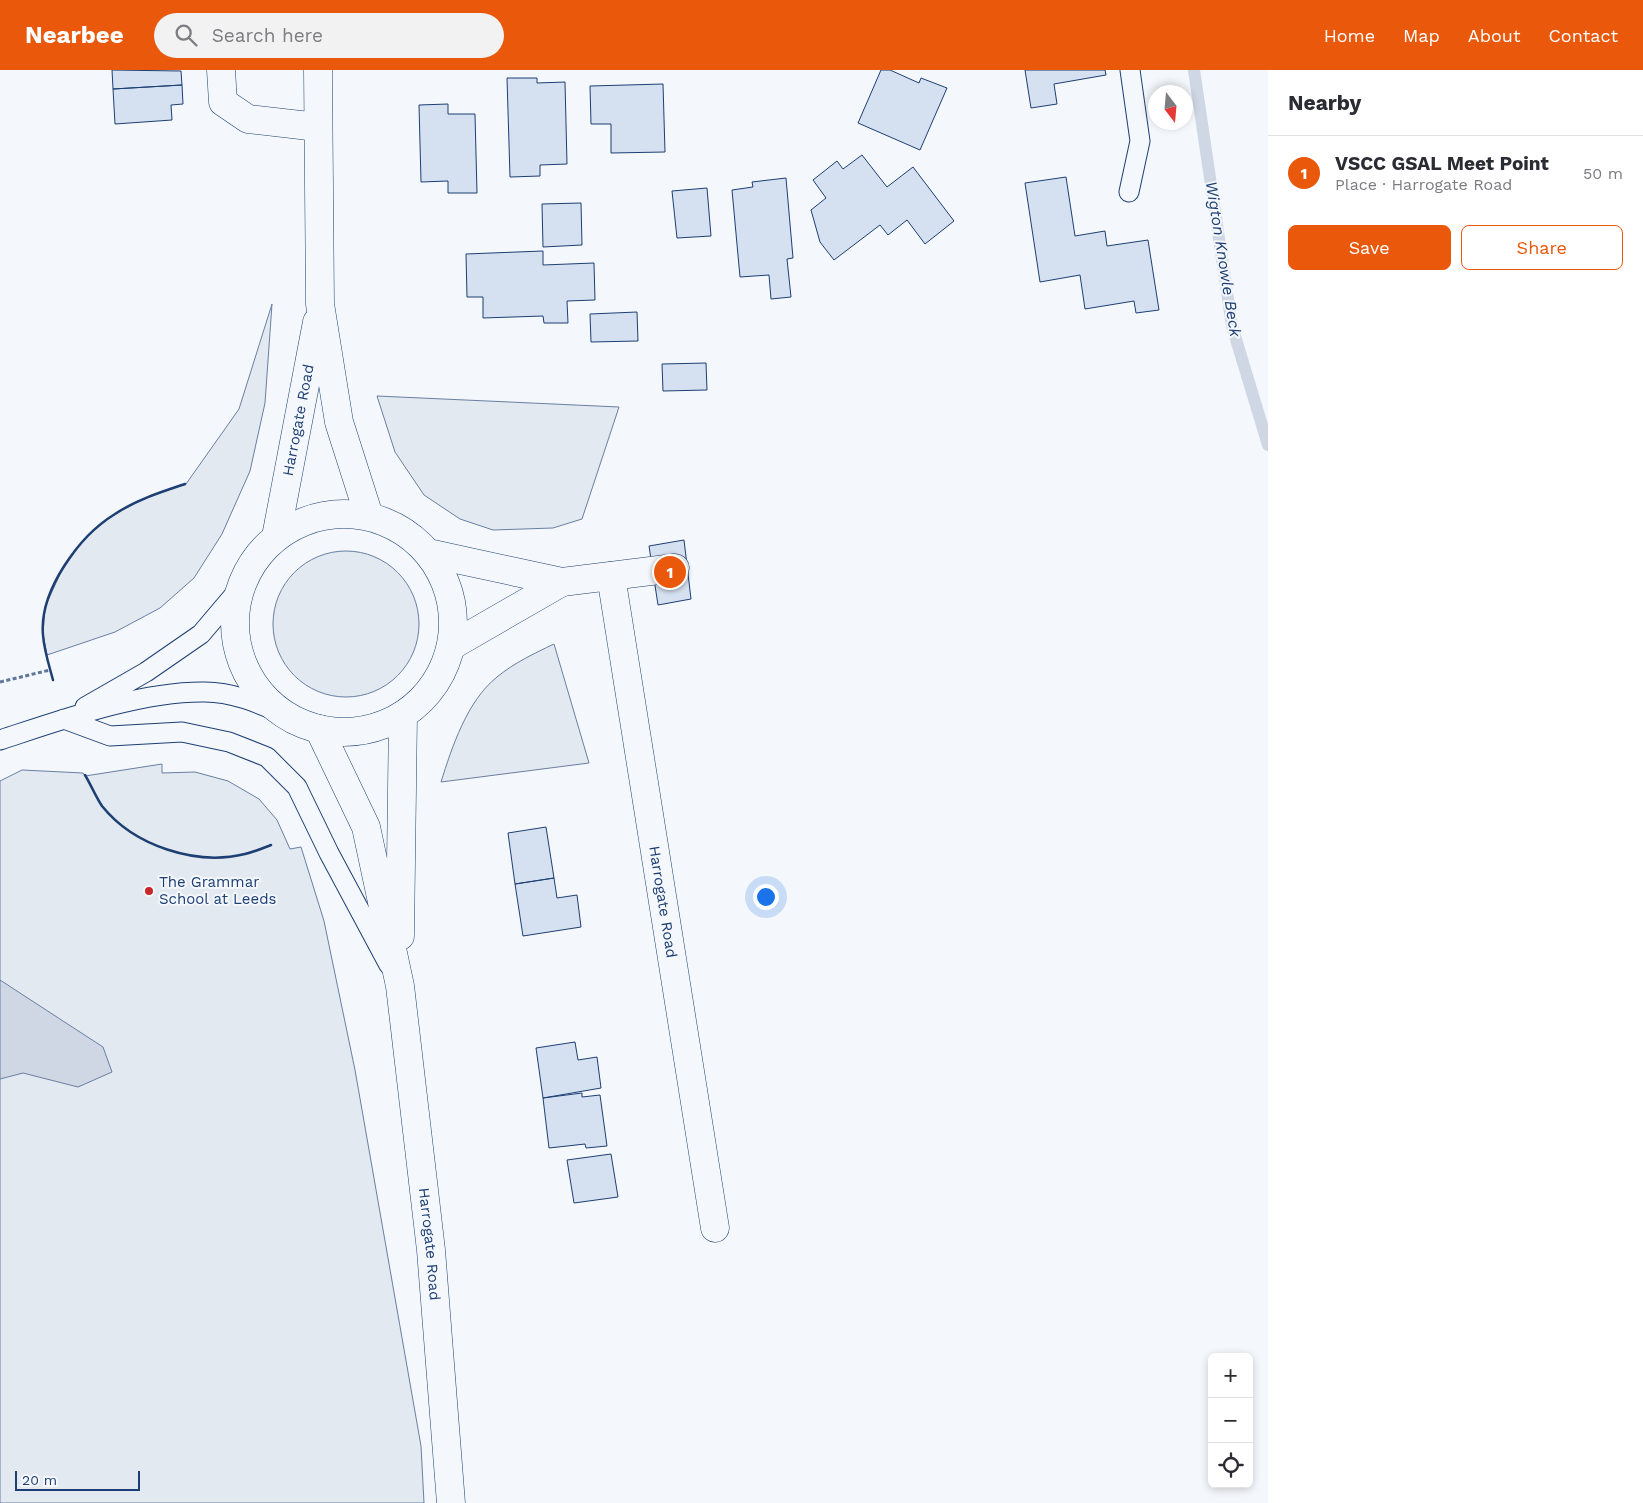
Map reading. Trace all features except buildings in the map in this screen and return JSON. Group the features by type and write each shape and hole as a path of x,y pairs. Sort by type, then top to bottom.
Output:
{"main road":[{"path":"221,70 224,102 248,119 318,127"},
{"name":"Harrogate Road","path":"318,70 320,304 339,422 369,516"},
{"name":"Harrogate Road","path":"276,537 320,304"},
{"path":"336,514 369,516 402,529 428,552 445,580 453,613 451,646 442,672 425,697 403,715 377,727 348,732 318,729 286,715 258,691 241,659 235,623 240,588 255,560 276,537 304,521 312,519 336,514"},
{"path":"428,552 562,582 674,568"},
{"name":"Harrogate Road","path":"611,576 714,1228"},
{"path":"451,646 562,582"},
{"name":"Harrogate Road","path":"400,986 403,715"},
{"name":"Harrogate Road","path":"318,729 366,827 400,986 431,1250 451,1503"}],"lane":[{"path":"1129,192 1140,141 1130,70"},
{"path":"64,718 146,672 201,634 240,588"},
{"path":"0,740 64,718 158,695 206,692 250,699 286,715"},
{"path":"64,718 110,736 182,732 229,742 267,757 297,787 329,853 400,986"}],"path":[{"path":"0,682 50,670"}],"shaded area":[{"path":"272,304 265,403 250,471 222,534 194,578 160,608 115,632 47,655 43,634 45,607 61,572 84,539 114,514 148,497 186,484 239,409"},
{"path":"377,396 619,407 582,519 553,528 493,530 460,519 424,495 395,452"},
{"path":"346,551 374,557 397,573 413,596 419,624 413,652 397,675 374,691 346,697 318,691 295,675 279,652 273,624 279,596 295,573 318,557"},
{"path":"554,644 589,763 441,782 462,725 486,687 510,667"},
{"name":"The Grammar School at Leeds","path":"162,764 162,773 195,772 228,781 259,799 277,820 290,849 301,847 324,921 355,1070 421,1446 424,1503 0,1503 0,781 22,770 83,773 85,776"},
{"path":"0,980 103,1047 112,1072 78,1087 23,1073 0,1079"}],"waterway":[{"name":"Wigton Knowle Beck","path":"1194,70 1232,326 1268,445"}],"wall":[{"path":"53,680 43,635 43,618 55,583 64,566 88,536 115,514 140,500 185,484"},
{"path":"85,775 102,806 115,820 148,842 187,855 206,857 226,857 248,853 271,845"}],"place":[{"name":"VSCC GSAL Meet Point","path":"670,572"},
{"name":"The Grammar School at Leeds","path":"149,891"}]}
